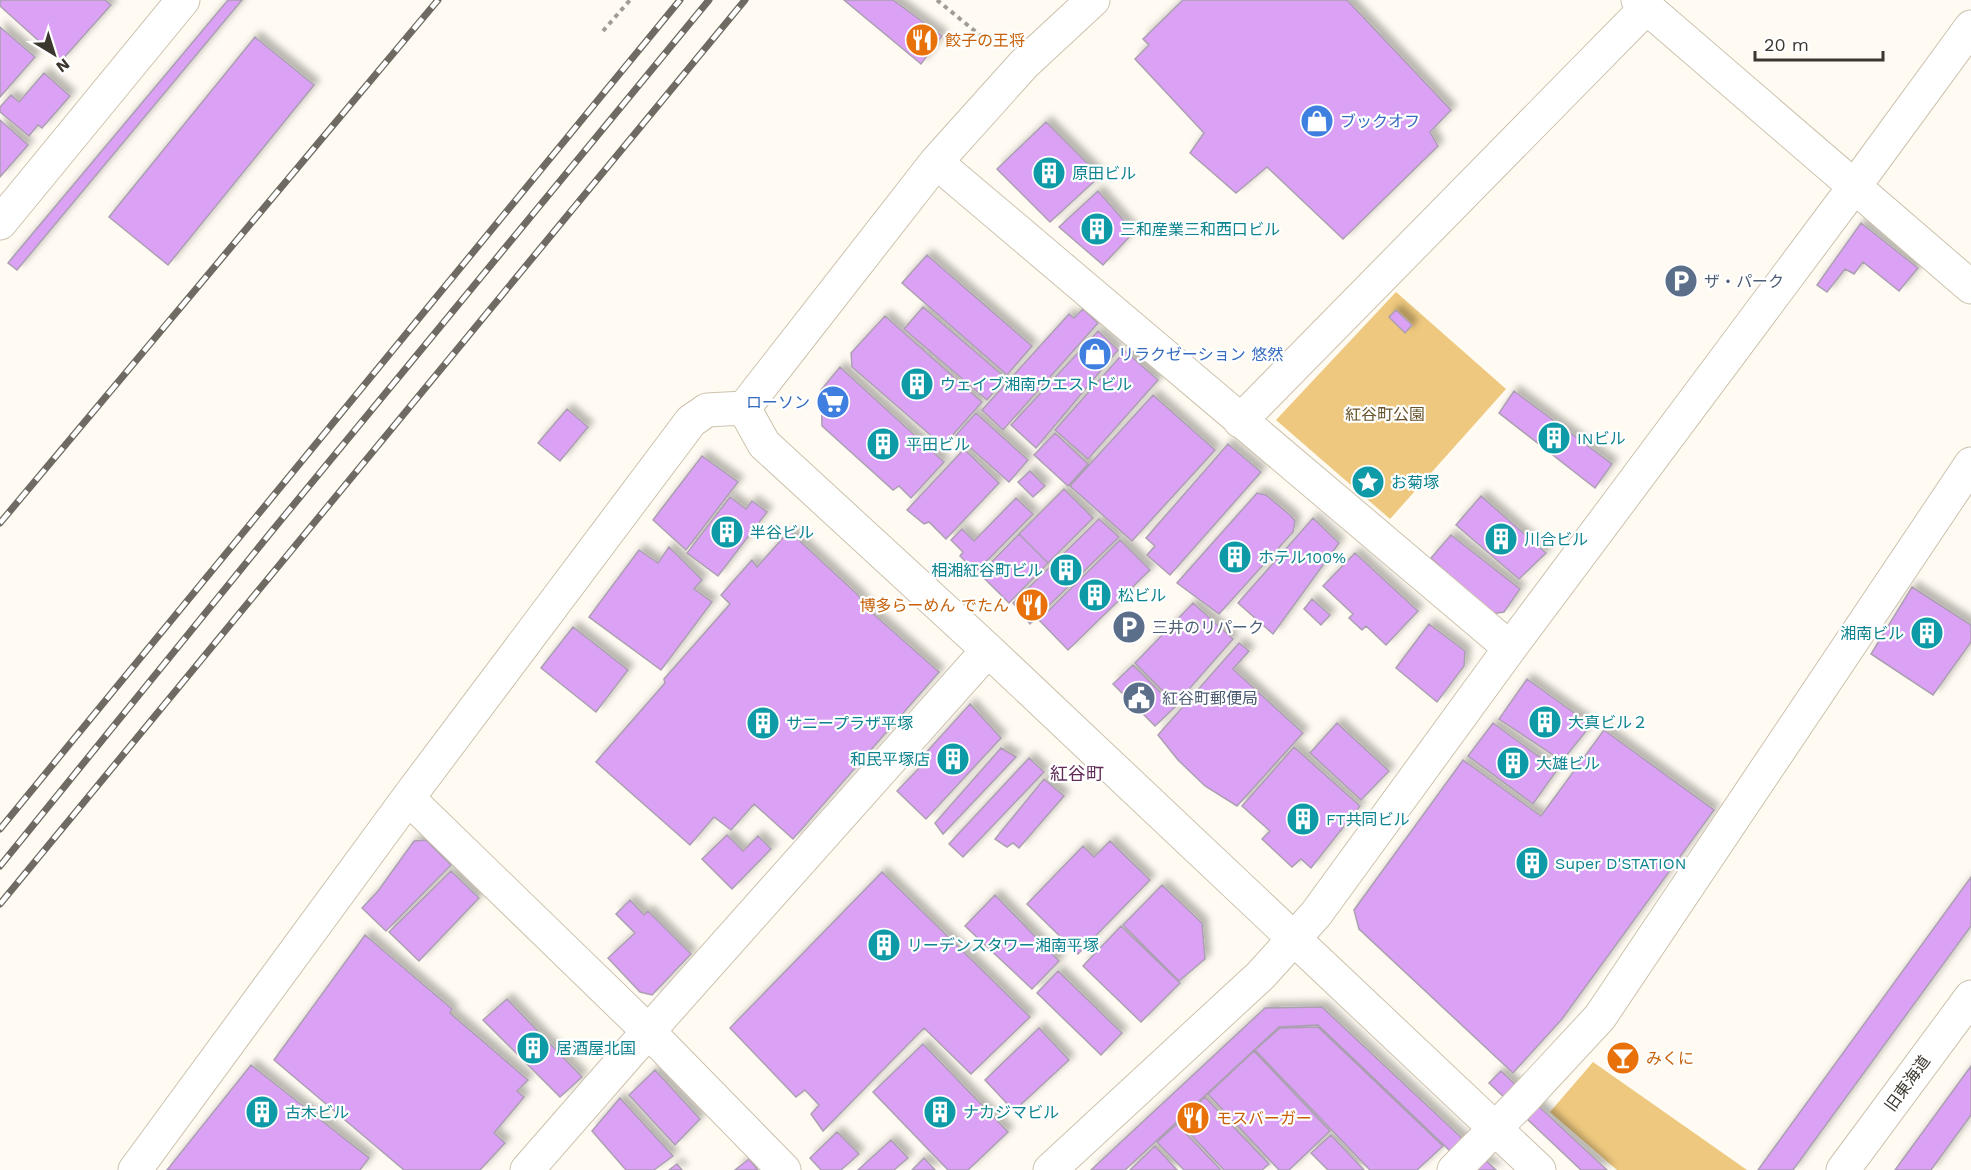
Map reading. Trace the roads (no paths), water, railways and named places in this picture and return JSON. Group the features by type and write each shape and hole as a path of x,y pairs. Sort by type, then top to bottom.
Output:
{"street":[{"path":"0,223 183,0"},
{"path":"135,1170 408,798 690,421 707,410 744,408 936,162 1024,64 1093,0"},
{"path":"1240,421 1643,4 1971,287"},
{"path":"1050,1170 1261,975 1323,904 1971,27"},
{"path":"936,162 1510,648"},
{"path":"744,408 764,444 988,650 1539,1170"},
{"path":"1454,1170 1600,1017 1971,464"},
{"path":"527,1170 988,650"},
{"path":"408,798 648,1031 784,1170"},
{"name":"旧東海道","path":"1843,1170 1971,997"}],"railway":[{"path":"0,523 438,0"},
{"path":"0,829 680,0"},
{"path":"0,866 709,0"},
{"path":"0,904 745,0"}],"place":[{"name":"餃子の王将","path":"922,40"},
{"name":"ブックオフ","path":"1317,121"},
{"name":"原田ビル","path":"1049,173"},
{"name":"三和産業三和西口ビル","path":"1097,229"},
{"name":"ザ・パーク","path":"1681,281"},
{"name":"リラクゼーション 悠然","path":"1095,354"},
{"name":"ウェイブ湘南ウエストビル","path":"917,384"},
{"name":"ローソン","path":"833,402"},
{"name":"INビル","path":"1554,438"},
{"name":"平田ビル","path":"883,444"},
{"name":"お菊塚","path":"1368,482"},
{"name":"半谷ビル","path":"727,532"},
{"name":"川合ビル","path":"1501,539"},
{"name":"ホテル100%","path":"1235,557"},
{"name":"相湘紅谷町ビル","path":"1066,570"},
{"name":"松ビル","path":"1095,595"},
{"name":"博多らーめん でたん","path":"1032,605"},
{"name":"三井のリパーク","path":"1129,627"},
{"name":"湘南ビル","path":"1927,633"},
{"name":"紅谷町郵便局","path":"1139,698"},
{"name":"大真ビル２","path":"1545,722"},
{"name":"サニープラザ平塚","path":"763,723"},
{"name":"和民平塚店","path":"953,759"},
{"name":"大雄ビル","path":"1513,763"},
{"name":"FT共同ビル","path":"1303,819"},
{"name":"Super D'STATION","path":"1532,863"},
{"name":"リーデンスタワー湘南平塚","path":"884,945"},
{"name":"居酒屋北国","path":"533,1048"},
{"name":"みくに","path":"1623,1058"},
{"name":"古木ビル","path":"262,1112"},
{"name":"ナカジマビル","path":"940,1112"},
{"name":"モスバーガー","path":"1193,1118"}],"district":[{"name":"紅谷町","path":"1077,774"}],"park label":[{"name":"紅谷町公園","path":"1385,414"}]}
